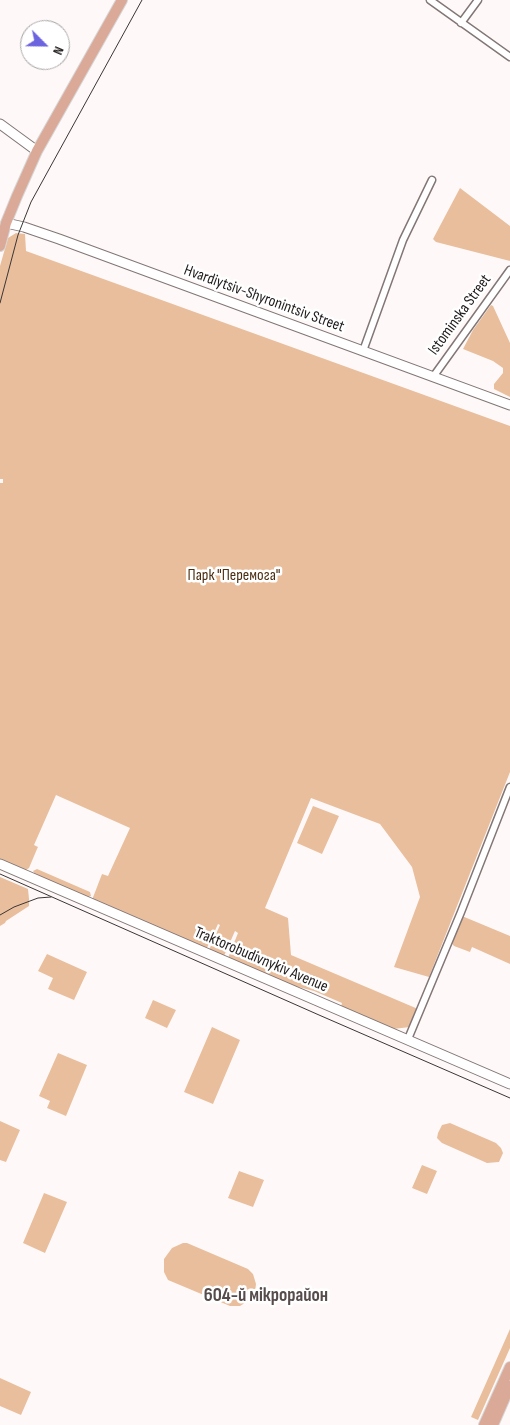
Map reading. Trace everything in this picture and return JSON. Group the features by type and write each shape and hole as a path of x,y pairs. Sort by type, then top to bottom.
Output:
{"main road":[{"path":"0,246 3,223 37,151 122,0"},
{"path":"0,124 37,151"},
{"name":"Hvardiytsiv-Shyronintsiv Street","path":"3,223 24,227 59,239 510,405"},
{"name":"Traktorobudivnykiv Avenue","path":"0,864 510,1084"},
{"path":"492,1425 510,1367"},
{"path":"484,1425 510,1386"}],"street":[{"path":"430,0 510,57"},
{"path":"462,23 478,0"},
{"path":"363,351 403,240 432,180"},
{"name":"Istominska Street","path":"433,377 510,270"},
{"path":"408,1039 510,787"}],"green space":[{"path":"460,188 510,226 510,261 436,242 433,239"},
{"name":"Парк \"Перемога\"","path":"16,233 25,234 26,251 510,426 510,772 429,977 394,967 420,897 412,867 380,824 311,798 265,908 288,918 291,955 418,1009 410,1027 393,1029 341,1007 342,1003 314,991 291,985 228,958 238,933 235,931 224,956 209,950 220,925 218,924 206,950 92,900 102,874 108,876 130,828 56,795 34,845 38,847 29,868 26,870 0,859 0,483 3,483 3,479 0,479 0,266 8,238"},
{"path":"491,305 510,343 510,397 494,389 494,384 503,373 503,368 493,361 463,349 473,330"},
{"path":"313,806 339,816 322,854 297,843"},
{"path":"37,869 90,892 91,896 88,897 35,874 33,871"},
{"path":"0,877 28,889 29,906 0,926"},
{"path":"462,916 510,936 510,964 472,947 470,952 454,946 451,942"},
{"path":"47,954 87,972 74,1000 48,989 53,978 38,971"},
{"path":"153,1000 176,1010 167,1028 145,1018"},
{"path":"212,1027 240,1040 213,1104 184,1092"},
{"path":"58,1053 87,1065 66,1116 47,1108 50,1101 39,1096"},
{"path":"0,1121 20,1130 6,1162 0,1160"},
{"path":"450,1123 496,1143 503,1153 499,1162 487,1163 442,1143 437,1138 438,1133 442,1125"},
{"path":"422,1165 437,1171 427,1194 412,1188"},
{"path":"239,1171 264,1180 253,1207 228,1198"},
{"path":"44,1193 67,1202 45,1253 23,1243"},
{"path":"183,1243 248,1269 253,1274 256,1284 255,1292 251,1299 240,1306 230,1306 168,1280 164,1272 164,1259 172,1248"},
{"path":"510,1329 510,1348 478,1420 471,1417"},
{"path":"0,1378 31,1392 21,1415 0,1406"}],"tram line":[{"path":"0,303 18,235 31,202 142,0"},
{"path":"0,874 510,1098"},
{"path":"0,915 14,907 38,898 51,897"}],"district":[{"name":"604-й мікрорайон","path":"266,1296"}]}
